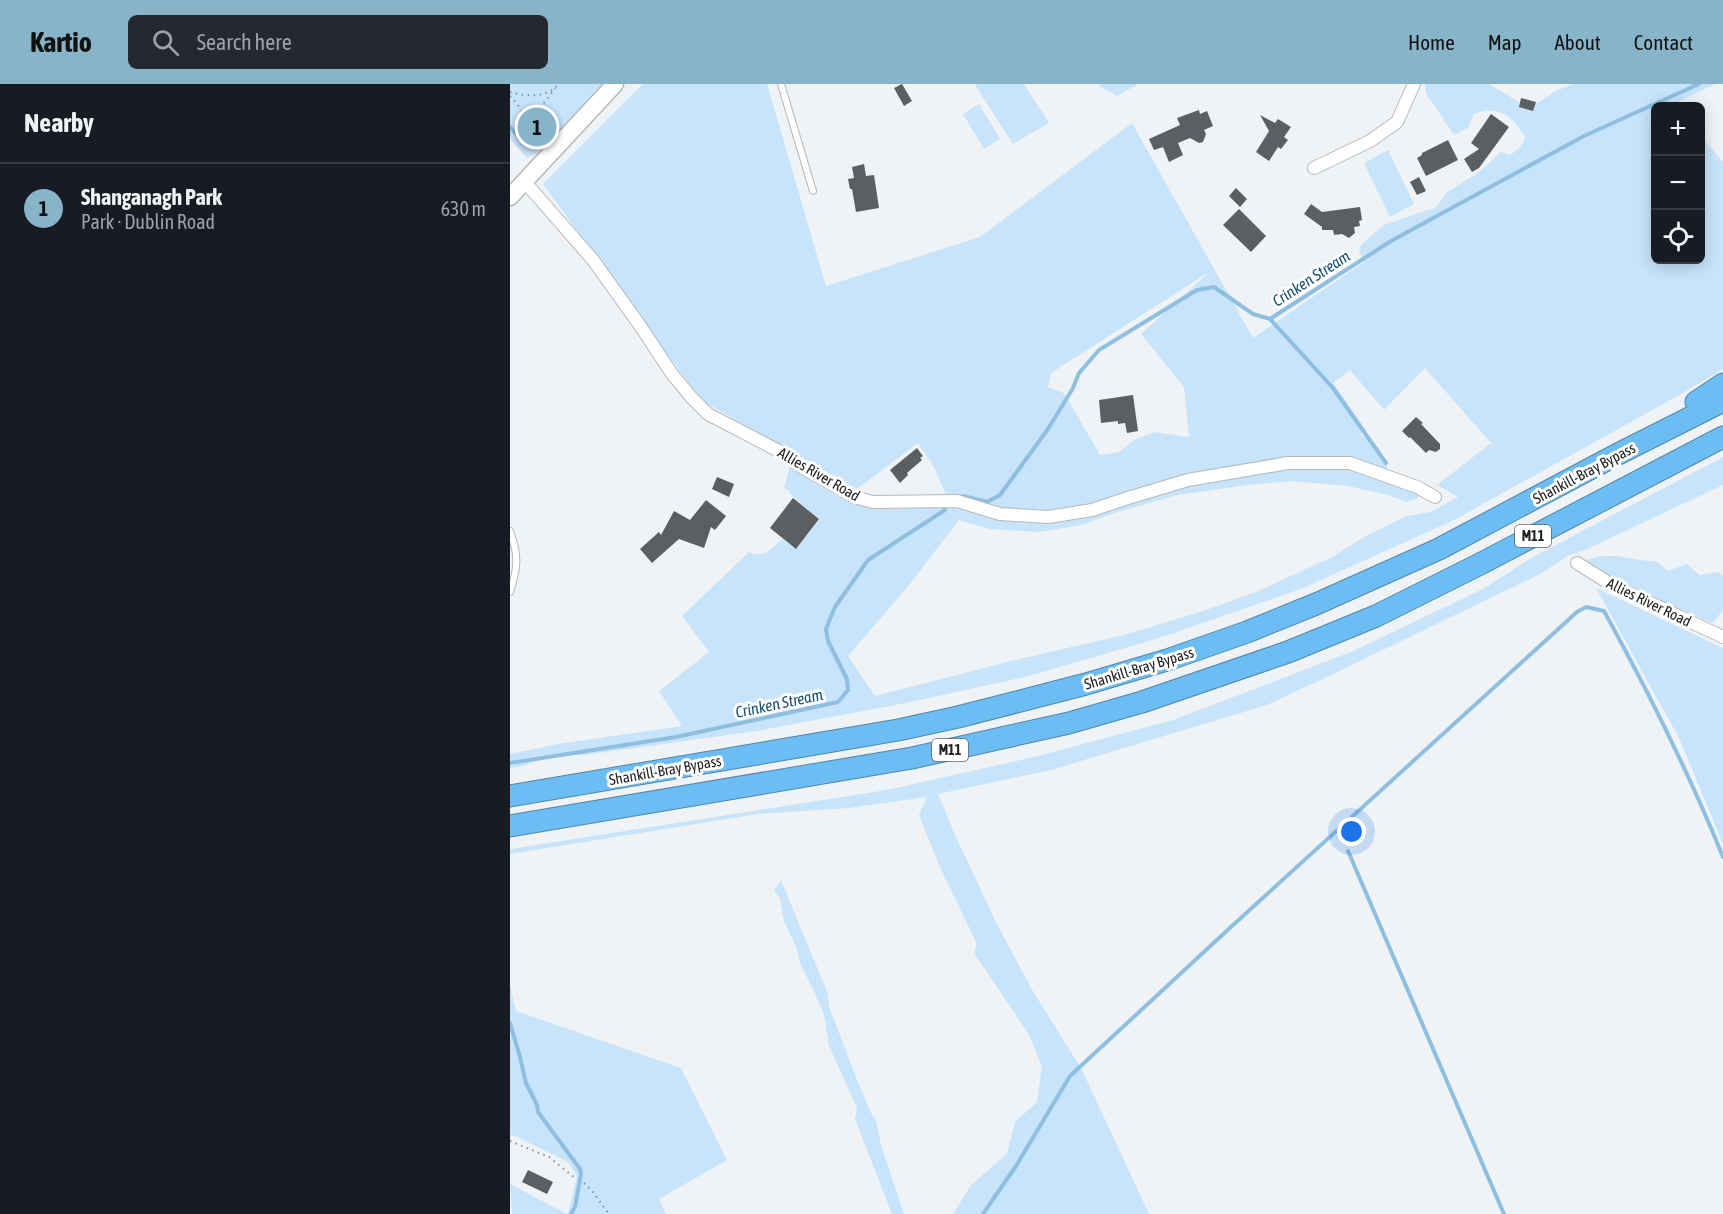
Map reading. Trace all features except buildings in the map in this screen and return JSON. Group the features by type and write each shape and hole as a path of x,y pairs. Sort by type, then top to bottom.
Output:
{"highway":[{"path":"1618,454 1723,384"},
{"name":"Shankill-Bray Bypass","path":"510,796 898,730 1011,704 1167,660 1247,632 1316,604 1439,549 1723,401"},
{"name":"Shankill-Bray Bypass","path":"510,826 912,758 1069,723 1142,702 1288,652 1376,616 1723,437"},
{"path":"1689,456 1723,442"}],"main road":[{"path":"510,197 615,84"}],"street":[{"path":"1314,168 1370,141 1397,122 1414,84"},
{"name":"Allies River Road","path":"525,182 593,260 672,374 708,414 777,450 854,497 873,502 957,501 1000,514 1048,517 1092,510 1188,480 1288,464 1340,463 1350,463 1417,487 1435,497"},
{"name":"Allies River Road","path":"1577,563 1612,585 1723,637"}],"lane":[{"path":"781,84 813,191"},
{"path":"510,531 515,546 517,569 510,592"}],"path":[{"path":"533,129 544,103 559,84"},
{"path":"510,92 535,96 555,88"},
{"path":"510,96 533,129 536,160 539,167"},
{"path":"510,1141 549,1156 575,1178"},
{"path":"584,1184 609,1214"}],"shaded area":[{"path":"510,84 603,84 557,135 527,158 510,139"},
{"path":"643,84 767,84 826,286 980,237 1132,123 1253,338 1364,262 1359,250 1362,244 1384,225 1436,207 1446,193 1479,172 1501,152 1510,155 1521,147 1525,137 1510,118 1498,112 1483,111 1474,114 1468,128 1454,135 1426,93 1425,84 1489,84 1529,108 1558,90 1573,84 1715,84 1678,102 1651,102 1651,264 1705,264 1705,141 1723,162 1723,369 1676,397 1454,520 1301,589 1159,638 1029,676 906,703 757,731 584,755 552,755 523,766 510,768 510,754 558,744 682,726 659,691 709,652 682,616 749,552 763,553 782,539 796,549 820,519 784,488 790,465 837,496 877,508 960,509 968,502 947,497 934,467 918,443 857,489 701,400 543,184","holes":["1209,272 1141,334 1184,387 1189,437 1154,432 1134,440 1119,452 1100,455 1064,393 1048,387 1051,373","1425,368 1491,443 1437,485 1458,497 1430,512 1407,516 1369,534 1332,557 1256,592 1206,610 1124,635 875,696 848,656 909,585 959,520 990,529 1038,532 1082,525 1117,512 1178,495 1291,481 1348,486 1407,502 1418,498 1418,491 1390,481 1384,460 1377,449 1361,434 1365,429 1333,383 1350,370 1384,410"]},
{"path":"1024,84 1049,123 1013,144 975,85"},
{"path":"1101,84 1138,84 1117,96 1099,86"},
{"path":"979,104 1000,139 984,149 963,114"},
{"path":"1388,150 1414,204 1390,217 1364,163"},
{"path":"1723,457 1723,485 1568,556 1538,575 1267,705 1051,770 938,794 996,922 1031,988 1082,1070 1149,1214 953,1214 971,1185 1007,1154 1015,1122 1037,1102 1042,1066 1028,1033 974,953 977,944 939,865 919,815 927,797 849,808 758,814 510,854 510,849 887,790 1034,757 1173,720 1351,652 1485,588 1531,558"},
{"path":"1601,556 1618,556 1657,562 1668,571 1687,564 1700,575 1718,572 1723,576 1723,610 1713,623 1665,603 1582,561"},
{"path":"1596,588 1723,648 1723,844 1679,738"},
{"path":"781,880 828,994 829,1006 857,1080 876,1120 881,1145 904,1214 892,1214 855,1119 857,1108 829,1046 824,1015 784,921 780,898 774,891"},
{"path":"510,985 516,1011 681,1068 727,1160 659,1199 666,1214 568,1214 577,1176 568,1162 510,1135"},
{"path":"510,1184 567,1214 512,1214"}],"waterway":[{"name":"Crinken Stream","path":"963,496 987,502 1000,495 1048,429 1073,388 1079,373 1099,350 1197,290 1214,287 1253,314 1270,319 1391,241 1584,136 1699,84"},
{"path":"510,127 521,139"},
{"path":"1270,319 1333,388 1386,463"},
{"name":"Crinken Stream","path":"510,763 676,737 838,702 848,690 847,679 828,641 826,629 835,607 868,560 945,510"},
{"path":"983,1214 1016,1166 1070,1076 1577,612 1586,607 1604,611 1667,732 1723,857"},
{"path":"1348,851 1504,1214"},
{"name":"Crinken Stream","path":"510,1023 526,1083 538,1112 580,1169 575,1207 571,1214"}],"place":[{"name":"Shanganagh Park","path":"537,127"}]}
